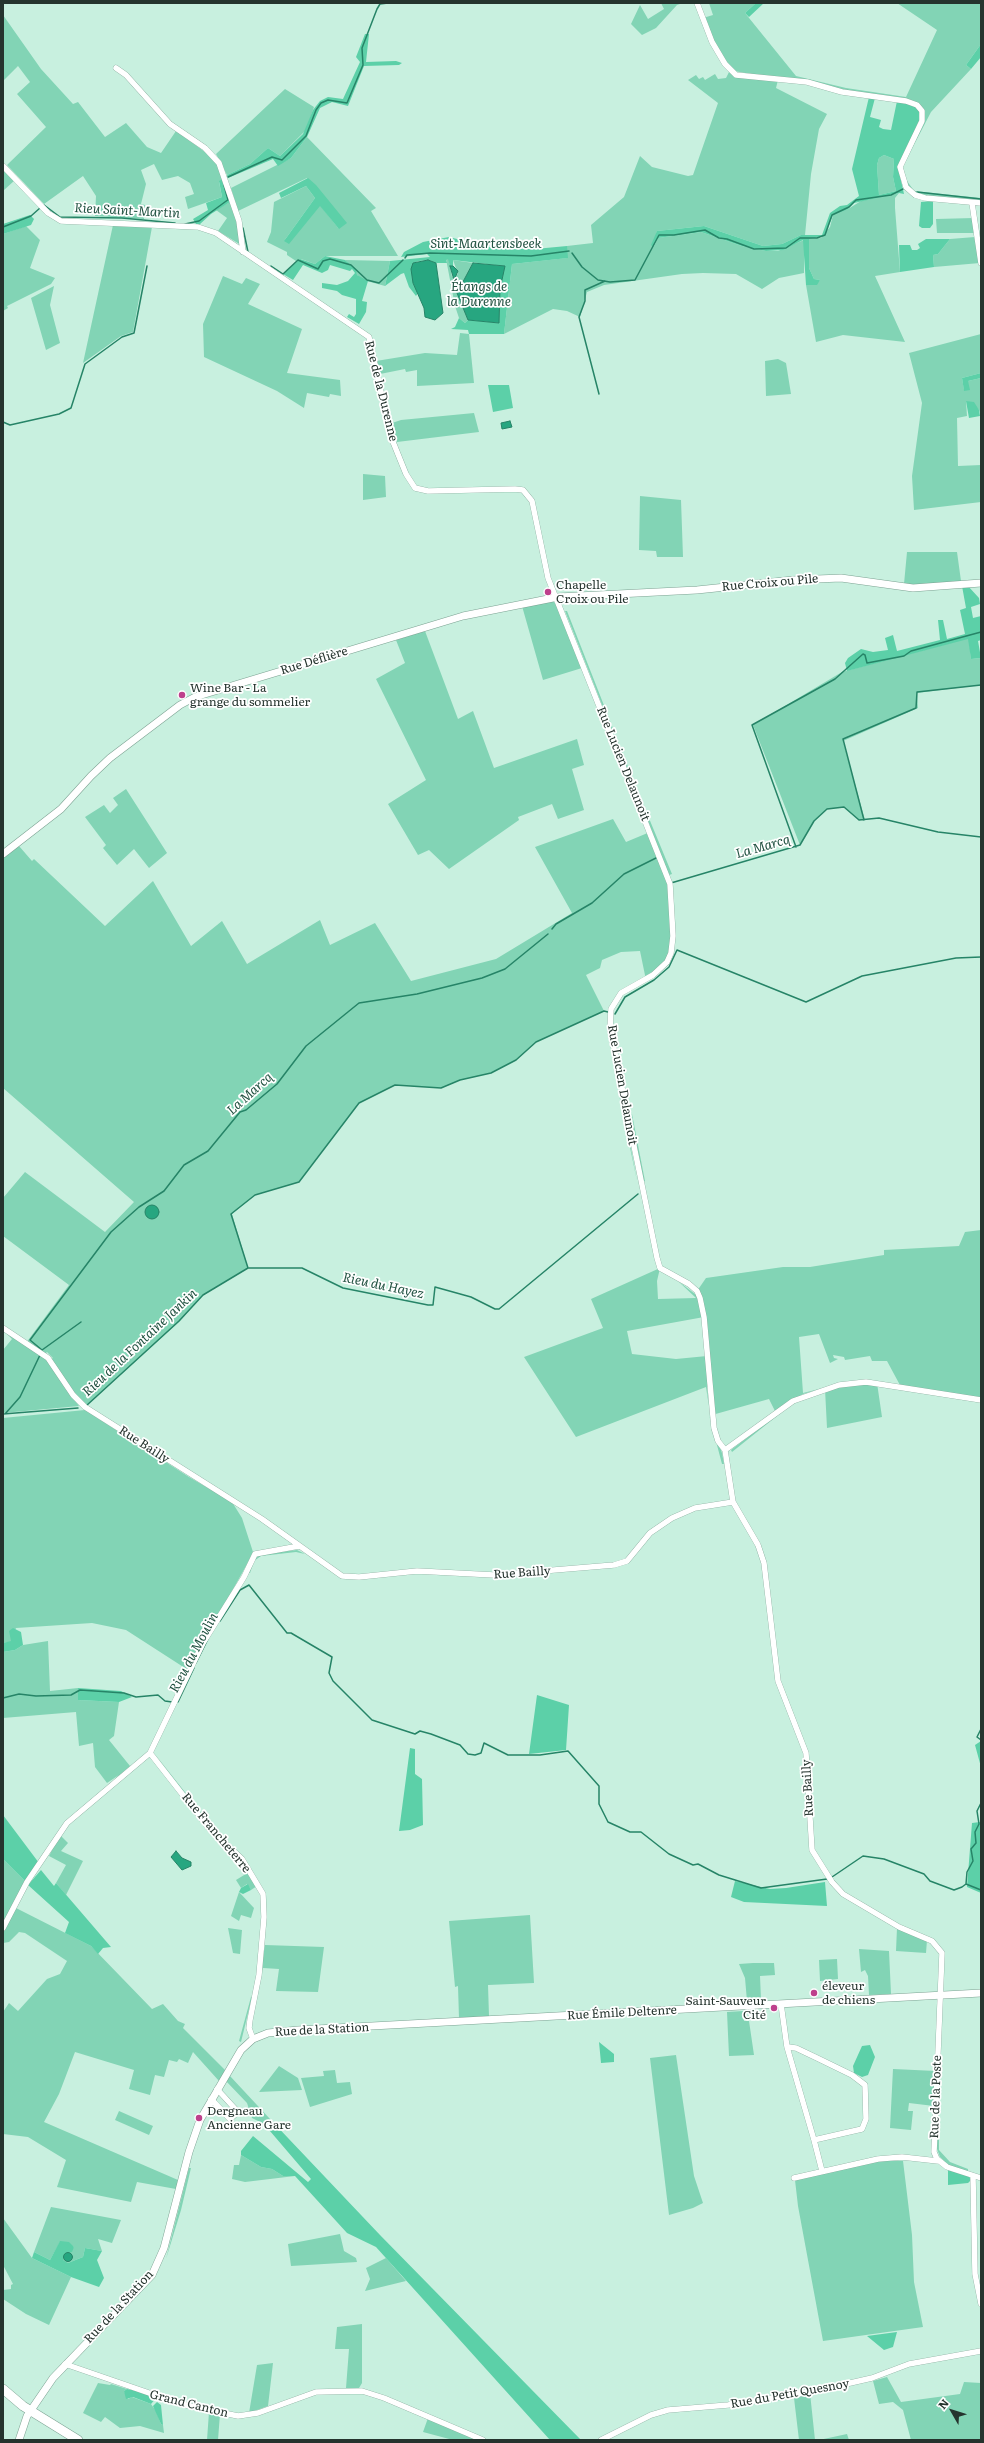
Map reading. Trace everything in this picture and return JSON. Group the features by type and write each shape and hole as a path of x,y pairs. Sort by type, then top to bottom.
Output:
{"main road":[{"path":"3,2390 31,2411 78,2440"}],"street":[{"path":"697,3 712,42 725,64 736,74 807,82 849,93 911,102 919,107 923,114 920,128 900,167 902,179 909,190 919,197 981,203"},
{"path":"116,68 126,75 170,124 214,156 228,184 241,233 242,252"},
{"name":"Rue de la Durenne","path":"3,166 43,208 56,219 62,221 198,227 216,233 242,252 360,328 369,337 391,437 408,478 415,488 428,491 515,488 523,490 528,494 532,501 548,578 558,597"},
{"path":"972,202 981,264"},
{"name":"Rue Croix ou Pile","path":"558,597 691,590 760,582 828,578 849,578 913,588 981,583"},
{"name":"Rue Déflière","path":"3,854 61,809 91,776 110,758 175,708 195,697 463,616 558,597"},
{"name":"Rue Lucien Delaunoit","path":"558,597 670,884 673,936 671,953 667,962 653,975 621,993 611,1009 610,1030 660,1268 689,1284 697,1291 700,1298 704,1317 714,1428 718,1441 725,1450"},
{"name":"Rue Bailly","path":"3,1328 48,1358 73,1395 84,1407 262,1519 335,1573 347,1576 417,1571 489,1576 614,1565 627,1561 650,1533 684,1512 733,1502"},
{"path":"725,1450 793,1401 839,1385 872,1383 981,1400"},
{"name":"Rue Bailly","path":"725,1450 733,1502 758,1545 764,1564 778,1681 799,1732 809,1767 812,1850 832,1882 843,1894 898,1927 932,1941 941,1951 940,1995"},
{"path":"3,1928 28,1882 67,1823 150,1753 203,1643 244,1577 255,1554 299,1546"},
{"name":"Rue Francheterre","path":"150,1753 208,1826 242,1859 263,1894 265,1903 259,1975 249,2028 254,2039"},
{"name":"Rue Émile Deltenre","path":"454,2022 981,1993"},
{"name":"Rue de la Poste","path":"939,2161 935,2157 934,2143 940,1995"},
{"path":"781,2004 788,2046 822,2171"},
{"name":"Rue de la Station","path":"19,2440 31,2411 53,2378 136,2292 154,2270 169,2229 191,2146 216,2089 241,2050 254,2039 275,2032 454,2022"},
{"path":"788,2046 796,2048 852,2075 865,2085 866,2119 862,2129 814,2140"},
{"path":"211,2099 230,2119 238,2112 216,2089"},
{"path":"794,2178 878,2159 902,2157 939,2161 947,2167 981,2178"},
{"path":"973,2176 975,2274 981,2304"},
{"name":"Rue du Petit Quesnoy","path":"601,2440 651,2415 668,2410 728,2406 811,2392 872,2378 910,2364 981,2351"},
{"name":"Grand Canton","path":"65,2364 181,2404 238,2416 258,2413 316,2392 362,2391 384,2398 483,2440"}],"shaded area":[{"path":"661,3 683,3 677,5 656,28 642,35 631,24 640,5 648,19 664,9"},
{"path":"709,3 756,3 745,13 796,76 846,88 906,97 937,30 897,3 981,3 981,44 966,65 971,69 931,112 902,168 905,178 914,191 981,198 981,201 924,197 911,191 901,171 915,102 734,71 718,50 703,18 713,15"},
{"path":"756,3 764,3 749,17 745,13"},
{"path":"3,15 41,69 73,104 78,102 105,137 126,123 147,147 161,153 176,131 212,157 225,178 219,182 222,197 188,209 185,197 194,194 190,183 178,176 162,180 154,164 141,170 146,184 141,204 145,205 144,219 95,216 96,196 83,176 44,204 7,165 46,127 17,94 30,82 18,66 3,81"},
{"path":"365,34 369,34 366,62 396,61 402,63 399,65 364,66 348,106 332,102 320,108 307,137 291,158 278,166 273,159 228,178 227,175 250,164 268,148 280,156 303,134 313,110 320,101 328,97 343,99 360,62 356,57"},
{"path":"981,44 981,57 971,69 966,65"},
{"path":"729,72 778,80 776,88 827,114 819,129 811,174 805,235 801,235 782,244 763,246 704,226 657,231 654,246 658,238 701,232 742,246 766,251 778,251 804,240 804,273 779,278 762,289 736,274 703,273 682,274 604,285 587,292 580,317 567,311 553,309 504,334 512,264 567,258 567,246 593,243 591,225 624,197 640,156 652,167 688,176 693,175 718,103 688,80 696,75 699,79 703,77 705,80 715,74 718,79 726,78"},
{"path":"285,89 314,107 306,130 280,156 268,148 250,164 227,175 216,154"},
{"path":"869,97 875,98 870,117 881,120 879,127 883,129 891,130 897,101 912,104 919,109 921,118 898,167 904,194 899,193 854,203 848,209 833,215 825,236 809,239 809,268 814,279 820,280 817,285 806,285 803,240 783,250 766,251 742,246 701,232 658,238 653,247 651,245 657,231 704,226 763,246 782,244 801,235 822,235 830,213 840,206 847,205 859,196 852,169","holes":["884,155 894,159 893,177 896,191 879,195 877,165 879,158"]},
{"path":"307,137 376,208 371,211 398,256 325,256 315,264 301,259 296,261 287,255 287,252 267,242 271,232 274,202 306,186 315,198 284,241 320,205 339,229 307,178 238,211 231,188 291,158"},
{"path":"884,155 894,159 893,177 896,191 879,195 877,165 879,158"},
{"path":"3,168 15,180 3,191"},
{"path":"225,178 230,202 211,214 199,225 196,224 193,219 208,210 206,203 222,197 219,181"},
{"path":"308,178 316,185 347,223 339,229 320,206 289,244 284,241 315,198 306,186 281,198 279,193"},
{"path":"899,193 895,198 895,208 900,272 875,276 905,342 843,335 816,342 806,285 814,285 820,280 814,279 809,268 809,239 821,238 830,227 833,215 837,212 848,209 861,201"},
{"path":"933,201 933,224 930,228 922,228 919,226 921,202"},
{"path":"230,202 236,219 241,245 218,231 227,218 216,210"},
{"path":"30,215 34,219 31,225 3,234 3,224"},
{"path":"974,218 975,233 937,233 936,219"},
{"path":"113,225 152,227 133,332 121,336 83,363"},
{"path":"26,226 40,240 30,268 55,278 51,284 7,306 8,308 3,311 3,234"},
{"path":"449,237 493,248 535,249 567,246 568,258 512,264 504,334 469,334 468,330 451,329 455,327 459,318 465,323 468,320 499,323 500,289 504,266 453,260 453,266 450,266 448,259 446,260 447,263 436,263 428,260 419,261 413,263 413,283 418,293 416,296 409,287 404,273 385,286 390,261 430,257 427,254 401,257 404,252 423,242"},
{"path":"975,237 980,263 934,267 933,255 938,254 950,239"},
{"path":"926,239 950,239 938,254 933,255 934,267 900,272 899,245 910,245 912,250 917,250 920,248 918,244"},
{"path":"325,256 345,260 356,269 357,275 368,281 362,301 367,302 366,312 359,324 347,317 349,314 354,317 356,314 356,299 342,295 337,291 322,288 322,283 337,285 348,281 355,273 352,269 350,271 330,265 328,270 322,273 303,265 293,280 283,274 300,259 315,264"},
{"path":"446,259 449,259 452,277 458,274 453,260 473,263 457,293 468,320 465,323 459,318 455,306"},
{"path":"345,260 390,261 385,286 363,280 357,275 355,269"},
{"path":"223,276 242,284 246,278 260,284 248,304 302,329 287,373 340,380 341,396 330,394 329,397 307,393 304,408 277,391 204,357 203,324"},
{"path":"54,286 50,305 60,343 46,350 31,298"},
{"path":"460,333 469,334 474,383 417,386 417,370 406,372 405,369 380,374 381,382 376,361 425,353 457,355"},
{"path":"981,334 981,373 962,378 964,390 968,381 981,378 981,416 979,410 966,401 967,416 957,418 958,466 981,465 981,502 914,510 912,476 922,403 909,353"},
{"path":"778,359 786,363 791,394 766,396 765,361"},
{"path":"981,373 981,378 968,381 970,390 964,391 962,378"},
{"path":"488,385 509,385 513,408 493,412"},
{"path":"966,401 974,402 979,410 980,416 969,418"},
{"path":"474,413 479,432 397,442 395,436 397,448 389,424 401,420"},
{"path":"363,474 385,476 386,497 363,500"},
{"path":"640,496 681,500 683,557 657,557 656,551 639,550"},
{"path":"907,552 957,552 961,581 925,585 904,584"},
{"path":"962,586 968,586 979,598 980,604 971,607 973,618 981,616 981,640 978,641 981,658 971,659 968,639 847,671 845,663 848,658 861,649 873,652 888,650 885,638 893,635 897,651 940,640 938,620 943,620 947,639 965,634 960,610 966,608"},
{"path":"681,593 568,601 568,599"},
{"path":"552,600 557,605 582,668 543,680 522,606"},
{"path":"565,611 567,611 643,805 642,806"},
{"path":"425,631 458,719 473,711 494,768 577,739 584,765 572,769 584,810 558,819 552,804 518,817 519,820 449,869 429,850 418,855 388,804 426,780 376,679 405,663 396,640"},
{"path":"969,638 971,659 981,658 981,685 917,693 918,708 843,741 865,820 859,820 844,807 827,809 814,821 800,845 753,725 842,672"},
{"path":"126,789 167,853 149,868 134,849 117,865 103,848 106,845 85,817 104,805 110,813 118,805 113,798"},
{"path":"644,811 646,811 672,874 669,875"},
{"path":"613,819 626,842 650,832 670,884 673,923 667,962 646,980 640,951 621,952 602,960 600,968 586,975 604,1011 536,1042 516,1060 491,1073 460,1080 441,1088 395,1085 359,1103 299,1182 255,1195 232,1214 248,1268 203,1295 179,1322 86,1406 81,1402 51,1359 53,1358 47,1352 45,1354 26,1343 69,1285 3,1236 3,1198 25,1172 105,1232 134,1202 3,1088 3,857 19,846 32,861 34,859 105,926 153,881 191,946 222,921 247,964 320,920 330,945 375,923 411,981 496,959 572,913 535,847"},
{"path":"618,1090 620,1090 637,1181"},
{"path":"632,1114 645,1181 642,1182 629,1115"},
{"path":"981,1230 981,1400 901,1387 887,1361 872,1361 870,1356 845,1360 844,1357 833,1355 834,1358 838,1359 830,1363 819,1334 799,1337 803,1393 823,1388 803,1394 776,1413 769,1399 712,1415 709,1386 707,1387 709,1407 706,1387 576,1437 524,1357 603,1328 591,1299 660,1268 657,1281 658,1299 696,1298 678,1281 695,1294 706,1278 783,1267 810,1267 884,1255 884,1250 959,1246 965,1232","holes":["704,1317 707,1356 676,1359 632,1354 627,1331"]},
{"path":"3,1330 44,1356 79,1406 3,1413 3,1350 12,1339"},
{"path":"877,1383 882,1417 827,1428 825,1389"},
{"path":"85,1410 189,1477 232,1502 242,1518 253,1552 188,1670 126,1630 92,1623 16,1628 11,1642 3,1643 3,1418"},
{"path":"782,1412 732,1452 731,1450"},
{"path":"709,1415 722,1453 724,1464 722,1464"},
{"path":"297,1550 305,1554 296,1552 261,1556 254,1561 250,1573 248,1573 253,1560 261,1554"},
{"path":"13,1628 21,1632 23,1645 15,1650 3,1652 3,1643 11,1641 9,1631"},
{"path":"48,1641 50,1691 78,1688 78,1700 119,1702 114,1736 109,1740 130,1766 112,1782 119,1775 107,1783 95,1767 93,1743 79,1746 76,1712 3,1718 3,1652 15,1650 23,1645"},
{"path":"78,1688 121,1691 132,1697 119,1702 78,1700"},
{"path":"537,1695 569,1705 566,1750 529,1754"},
{"path":"981,1741 981,1767 975,1745"},
{"path":"410,1748 415,1749 415,1774 422,1779 423,1825 410,1830 399,1831"},
{"path":"154,1753 211,1825 209,1826"},
{"path":"3,1815 39,1863 25,1881 3,1859"},
{"path":"981,1822 981,1893 967,1887 972,1823"},
{"path":"60,1835 68,1843 61,1851 83,1861 66,1895 56,1883 66,1865 49,1856"},
{"path":"3,1859 25,1881 3,1925"},
{"path":"41,1870 54,1886 56,1883 111,1947 103,1948 98,1954 91,1946 65,1933 69,1922 28,1885"},
{"path":"249,1872 257,1886 251,1890 247,1884 241,1888 236,1880"},
{"path":"735,1881 770,1889 825,1882 827,1906 744,1902 731,1897"},
{"path":"248,1884 251,1890 243,1894 239,1892 241,1888"},
{"path":"239,1892 254,1908 251,1918 241,1915 239,1921 231,1916"},
{"path":"16,1908 91,1946 152,2009 163,2004 178,2021 185,2024 183,2028 225,2070 219,2081 193,2052 188,2063 179,2059 177,2062 169,2060 164,2077 155,2075 150,2095 129,2089 134,2070 75,2052 59,2094 44,2122 178,2180 176,2189 137,2182 131,2202 57,2187 66,2160 28,2137 3,2134 3,2012 9,2003 18,2011 47,1979 60,1974 67,1961 25,1933 19,1932 9,1942 3,1943 3,1931"},
{"path":"530,1915 534,1983 488,1985 489,2016 459,2018 458,1986 455,1987 449,1921"},
{"path":"228,1928 242,1930 240,1954 233,1953"},
{"path":"897,1928 927,1940 926,1953 896,1951"},
{"path":"265,1945 324,1947 318,1992 276,1991 279,1969 263,1968 260,1976"},
{"path":"859,1949 889,1951 891,1994 869,1995 868,1976 865,1970 861,1972"},
{"path":"837,1959 838,1979 820,1981 819,1960"},
{"path":"774,1963 775,1975 760,1976 761,2000 747,2001 745,1978 739,1964"},
{"path":"252,1997 241,2042 239,2041"},
{"path":"743,2011 744,2021 749,2021 754,2055 729,2056 727,2012"},
{"path":"599,2042 614,2054 614,2062 601,2063"},
{"path":"870,2045 875,2057 868,2075 862,2077 854,2073 853,2066 862,2046"},
{"path":"676,2055 694,2176 703,2203 693,2208 669,2215 650,2058"},
{"path":"279,2066 298,2078 302,2090 259,2092"},
{"path":"893,2069 936,2071 934,2106 909,2103 908,2111 913,2111 911,2130 890,2128"},
{"path":"335,2070 337,2083 350,2082 352,2094 310,2107 301,2078 324,2076 323,2071"},
{"path":"230,2076 270,2119 264,2124 252,2118 247,2103 226,2081"},
{"path":"939,2097 939,2150 950,2162 968,2169 968,2172 948,2165 940,2157 937,2149"},
{"path":"119,2111 153,2126 149,2135 115,2120"},
{"path":"270,2119 380,2235 581,2440 550,2440 376,2247 347,2233 295,2176 283,2176 272,2169 261,2167 241,2155 241,2151 253,2136 308,2182 311,2179 264,2124"},
{"path":"241,2155 261,2167 272,2169 283,2176 295,2176 245,2182 232,2179 234,2165 239,2165"},
{"path":"873,2161 903,2161 912,2235 914,2282 923,2327 823,2341 798,2206 795,2180"},
{"path":"189,2168 191,2168 181,2210 166,2259"},
{"path":"948,2170 969,2176 971,2180 968,2183 948,2185"},
{"path":"51,2207 121,2220 112,2243 98,2239 102,2251 85,2248 83,2257 68,2263 62,2260 74,2247 60,2242 50,2260 34,2252"},
{"path":"3,2218 32,2258 71,2277 49,2325 26,2314 3,2299 3,2290 11,2289 11,2285 13,2284 3,2265"},
{"path":"340,2234 344,2251 356,2258 357,2262 291,2266 288,2244"},
{"path":"60,2241 69,2242 74,2247 72,2252 66,2253 63,2260 68,2263 83,2257 85,2248 102,2251 97,2260 104,2278 99,2287 71,2277 32,2258 34,2252 50,2260"},
{"path":"386,2258 406,2281 365,2291 370,2279 366,2268"},
{"path":"362,2324 362,2383 359,2388 346,2388 349,2349 335,2349 337,2327"},
{"path":"897,2332 893,2347 884,2350 867,2336"},
{"path":"273,2363 268,2406 249,2413 257,2365"},
{"path":"887,2377 901,2402 960,2394 964,2382 981,2383 981,2440 911,2440 903,2410 893,2402 879,2404 873,2381"},
{"path":"98,2383 111,2384 127,2389 124,2391 128,2399 132,2397 151,2404 156,2411 161,2424 163,2425 164,2433 140,2426 120,2428 105,2417 101,2422 83,2413"},
{"path":"127,2389 157,2397 151,2404 133,2397 126,2399 124,2391"},
{"path":"810,2393 815,2440 799,2440 794,2398 736,2407"},
{"path":"157,2402 161,2405 163,2425 161,2424 153,2406"},
{"path":"209,2412 220,2414 218,2440 207,2440"},
{"path":"428,2418 473,2438 472,2440 453,2440 423,2432"},
{"path":"847,2434 849,2440 819,2440"}],"water":[{"name":"Étangs de la Durenne","path":"428,260 436,263 443,313 435,320 425,317 424,308 413,283 411,269 413,263"},
{"name":"Étangs de la Durenne","path":"473,263 505,266 500,289 499,323 468,320 457,293"},
{"path":"450,266 453,266 458,271 454,280"},
{"path":"510,421 512,427 502,429 501,423"},
{"path":"152,1205 157,1207 159,1212 157,1217 152,1219 147,1217 145,1212 147,1207"},
{"path":"176,1851 182,1858 191,1862 191,1866 182,1870 171,1857"},
{"path":"68,2252 73,2257 68,2262 63,2257"}],"waterway":[{"path":"228,177 272,157 282,160 306,136 316,110 321,103 328,100 347,103 363,65 362,48 377,9 380,4 388,3"},
{"path":"224,185 228,200"},
{"path":"572,253 582,267 598,280 610,282 635,280 659,235 674,235 705,230 719,238 727,239 754,249 786,248 800,238 817,238 825,235 832,215 849,207 856,200 891,195 903,189"},
{"path":"917,192 981,199"},
{"name":"Rieu Saint-Martin","path":"185,224 199,221 229,199"},
{"name":"Rieu Saint-Martin","path":"44,205 60,217 122,218 175,223"},
{"name":"Rieu Saint-Martin","path":"3,227 31,216 40,208"},
{"name":"Rieu Saint-Martin","path":"243,228 248,252"},
{"name":"Sint-Maartensbeek","path":"405,258 407,255 430,253 531,256 569,251"},
{"path":"271,266 283,274 298,260 318,269 323,261 330,259 351,265 367,280 379,283 403,260"},
{"path":"3,422 10,425 59,414 71,408 85,364 122,337 134,333 147,266"},
{"path":"599,394 579,317 585,301 585,290 605,281"},
{"path":"796,847 752,725 835,679 863,654 865,655 867,663 904,656 911,651 981,632"},
{"path":"864,820 843,739 916,708 917,692 981,685"},
{"name":"La Marcq","path":"671,883 800,845 814,821 827,809 844,807 859,820 879,818 938,832 981,837"},
{"name":"La Marcq","path":"552,929 556,924 592,903 624,874 656,858"},
{"name":"La Marcq","path":"81,1322 42,1350 30,1340 111,1232 139,1207 164,1191 184,1165 208,1151 240,1112 246,1110 277,1084 306,1046 359,1003 417,994 482,978 505,969 548,934"},
{"name":"Rieu de la Fontaine Jankin","path":"615,1014 625,997 654,980 669,967 677,950 806,1002 862,976 956,958 981,957"},
{"name":"Rieu de la Fontaine Jankin","path":"86,1406 179,1321 203,1295 248,1268 231,1214 255,1195 299,1182 359,1103 395,1085 441,1088 460,1080 491,1073 516,1060 536,1042 604,1011 608,1012"},
{"name":"Rieu du Hayez","path":"249,1268 302,1268 343,1288 428,1305 433,1305 435,1287 471,1297 495,1309 499,1309 638,1194"},
{"name":"La Marcq","path":"5,1414 20,1397 40,1355"},
{"name":"Rieu de la Fontaine Jankin","path":"3,1414 78,1408"},
{"name":"Rieu du Moulin","path":"220,1621 240,1590 249,1585 287,1633 291,1633 332,1657 329,1673 333,1681 372,1720 415,1734 420,1731 431,1734 460,1745 468,1754 475,1755 481,1753 484,1743 508,1755 540,1755 568,1751 599,1786 599,1804 608,1822 630,1832 641,1832 669,1854 693,1865 698,1864 719,1875 761,1888 827,1879"},
{"name":"Rieu du Moulin","path":"196,1663 208,1639"},
{"name":"Rieu du Moulin","path":"178,1702 194,1668"},
{"name":"Rieu du Moulin","path":"3,1698 19,1694 36,1696 71,1695 80,1690 124,1693 136,1697 158,1695 165,1701 172,1702"},
{"name":"Rieu du Moulin","path":"981,1729 977,1737 981,1740"},
{"name":"Rieu du Moulin","path":"832,1877 863,1856 884,1859 924,1874 930,1881 954,1890 962,1887 966,1884 967,1872 973,1861 971,1849 976,1843 975,1832 979,1824 977,1811 981,1803"},
{"path":"966,1884 981,1890"}],"place":[{"name":"Chapelle Croix ou Pile","path":"548,592"},
{"name":"Wine Bar - La grange du sommelier","path":"182,695"},
{"name":"éleveur de chiens","path":"814,1993"},
{"name":"Saint-Sauveur Cité","path":"774,2008"},
{"name":"Dergneau Ancienne Gare","path":"199,2118"}]}
